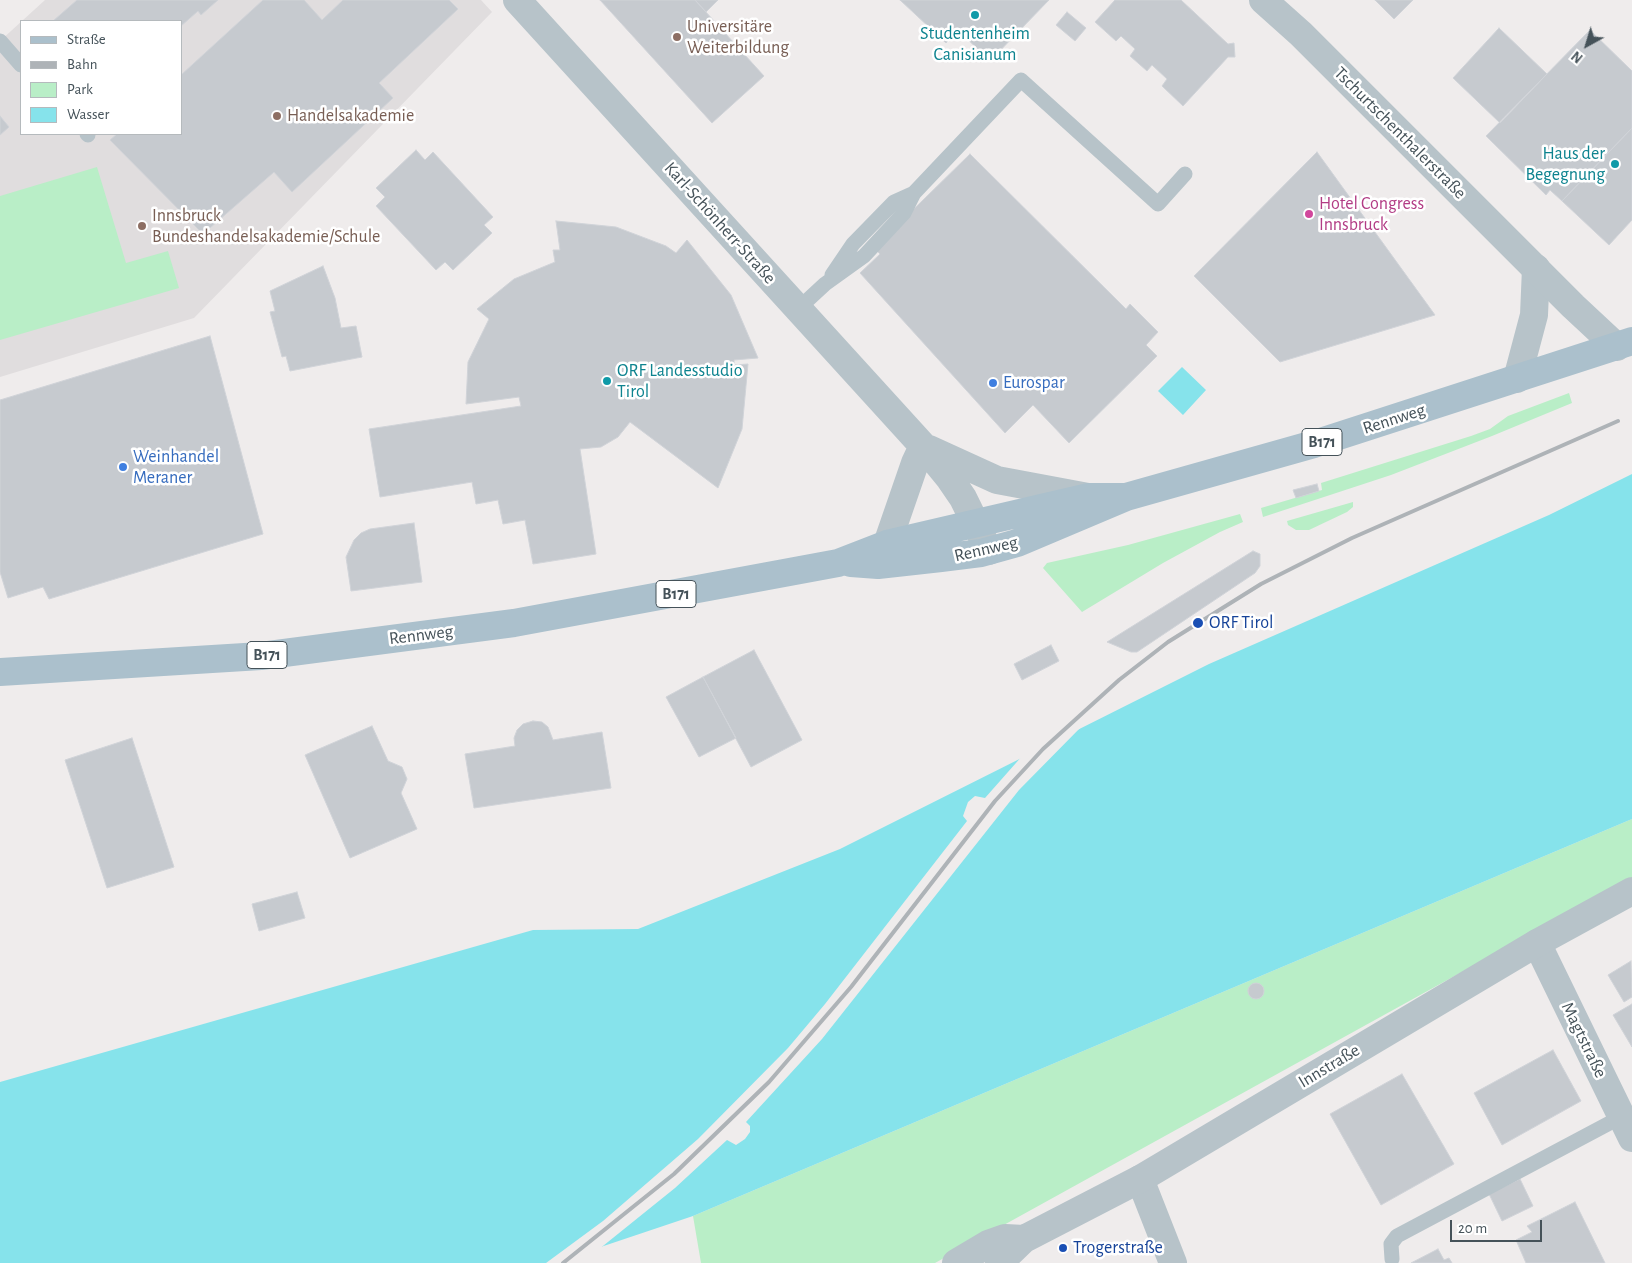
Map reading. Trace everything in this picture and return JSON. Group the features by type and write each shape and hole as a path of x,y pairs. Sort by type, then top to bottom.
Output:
{"main road":[{"name":"Rennweg","path":"838,563 878,565 990,551 1042,534 1126,497 1314,444 1625,344"},
{"name":"Rennweg","path":"0,672 261,656 494,625 687,592 838,563 887,544 1089,497 1126,497"}],"street":[{"name":"Karl-Schönherr-Straße","path":"517,0 923,446 950,479 990,551"},
{"name":"Tschurtschenthalerstraße","path":"1263,0 1301,34 1536,268 1625,344"},
{"path":"1517,379 1534,315 1536,268"},
{"name":"Karl-Schönherr-Straße","path":"923,446 997,480 1050,492 1089,497"},
{"path":"887,544 915,463 923,446"},
{"name":"Innstraße","path":"999,1263 1024,1239 1140,1179 1537,943 1632,890"},
{"name":"Magtstraße","path":"1537,943 1627,1127"},
{"path":"1140,1179 1173,1263"},
{"name":"Innstraße","path":"956,1263 988,1244 1005,1238 1024,1239"}],"lane":[{"path":"0,41 20,64"},
{"path":"798,309 825,284 864,256 904,213 914,193 1021,80 1158,204 1184,174"},
{"path":"1392,1259 1391,1244 1397,1236 1627,1127"}],"shaded area":[{"name":"Innsbruck Bundeshandelsakademie/Schule","path":"45,0 481,0 492,12 194,318 0,377 0,41 20,23 20,135 182,135 182,20 23,20"}],"green space":[{"path":"97,167 126,263 168,251 179,288 0,340 0,196"},
{"path":"1569,393 1572,403 1492,436 1391,475 1263,517 1261,508 1322,490 1321,483 1471,436 1490,429 1508,416"},
{"path":"1353,502 1353,507 1347,512 1309,530 1296,530 1288,525 1287,521"},
{"path":"1240,514 1243,522 1220,532 1163,563 1082,612 1043,568 1047,563 1128,545"},
{"path":"1632,819 1632,878 935,1263 701,1263 693,1216"}],"water":[{"path":"1182,367 1206,390 1183,415 1158,391"},
{"path":"1632,474 1632,819 693,1216 553,1263 0,1263 0,1082 533,930 638,929 840,849 1209,664 1549,515"}],"pier":[{"path":"1083,725 1019,790 822,1039 746,1122 750,1126 750,1132 745,1139 736,1145 727,1140 675,1188 598,1250 560,1263 546,1263 603,1221 698,1139 788,1048 825,1004 967,821 963,816 968,802 975,796 985,798 1023,755"}],"building":[{"path":"77,0 218,0 201,15 198,11 182,25 182,20 54,20"},
{"name":"Handelsakademie","path":"263,0 304,0 322,20 343,0 449,0 458,9 379,83 393,98 292,192 274,172 203,234 110,140 116,135 182,135 182,74"},
{"path":"600,0 695,0 764,76 712,123"},
{"path":"695,0 718,0 706,12"},
{"name":"Studentenheim Canisianum","path":"900,0 1049,0 990,61 958,30 946,43"},
{"path":"1115,0 1181,0 1228,44 1234,43 1235,57 1228,57 1183,106 1162,86 1167,79 1152,65 1147,71 1130,56 1135,49 1121,36 1116,41 1095,22"},
{"path":"1375,0 1413,0 1394,19"},
{"path":"1067,12 1086,28 1075,41 1056,25"},
{"path":"1499,28 1547,74 1500,123 1453,78"},
{"path":"1590,30 1632,71 1632,128 1562,201 1550,190 1546,195 1486,136"},
{"path":"0,116 9,127 0,135"},
{"name":"Haus der Begegnung","path":"1632,128 1632,220 1609,245 1562,201"},
{"path":"416,150 425,160 433,152 493,217 484,225 492,233 453,270 445,262 436,270 376,206 385,197 376,188"},
{"name":"Hotel Congress Innsbruck","path":"1317,152 1435,315 1280,362 1194,276"},
{"path":"970,154 1126,309 1130,304 1158,332 1146,345 1157,356 1069,443 1033,405 1005,433 860,273 880,254 874,248"},
{"name":"ORF Landesstudio Tirol","path":"556,221 616,227 666,246 676,253 687,240 731,295 758,358 734,360 734,365 748,364 742,429 718,488 630,422 618,437 601,447 580,449 596,554 533,564 525,520 503,524 498,500 476,504 472,482 380,497 369,429 521,406 519,397 466,404 468,362 489,319 477,309 514,279 555,262 553,250 560,250"},
{"path":"323,266 335,298 341,328 356,326 362,357 290,371 286,356 282,357 270,312 275,311 270,291"},
{"name":"Weinhandel Meraner","path":"210,336 263,534 49,599 43,587 8,598 0,572 0,400"},
{"path":"1317,484 1319,491 1296,498 1293,490"},
{"path":"414,523 422,582 351,591 346,557 354,540 361,533 370,529"},
{"path":"1253,551 1260,554 1260,566 1255,573 1137,652 1131,652 1107,642"},
{"path":"1051,645 1059,661 1022,680 1014,664"},
{"path":"754,650 802,740 751,767 703,677"},
{"path":"703,677 736,738 699,757 666,697"},
{"path":"533,721 542,722 548,727 553,740 602,732 611,788 474,808 465,754 515,746 514,738 517,730 523,724"},
{"path":"372,726 388,761 402,767 407,779 401,793 417,829 350,858 305,755"},
{"path":"132,738 174,867 107,888 65,760"},
{"path":"297,892 305,918 259,931 252,904"},
{"path":"1631,961 1632,997 1624,1002 1608,975"},
{"path":"1256,983 1262,985 1264,991 1262,997 1256,999 1250,997 1248,991 1250,985"},
{"path":"1632,1004 1632,1047 1613,1015"},
{"path":"1553,1050 1581,1101 1502,1145 1474,1093"},
{"path":"1402,1074 1454,1164 1381,1205 1330,1114"},
{"path":"1520,1179 1533,1206 1502,1221 1489,1194"},
{"path":"1575,1202 1605,1263 1526,1263 1516,1240 1532,1232 1527,1226"},
{"path":"1438,1249 1444,1260 1449,1258 1452,1263 1411,1263"}],"railway":[{"path":"563,1263 674,1174 769,1082 851,987 995,801 1043,749 1119,680 1168,642 1261,584 1352,538 1618,421"}],"place":[{"name":"Studentenheim Canisianum","path":"975,15"},
{"name":"Universitäre Weiterbildung","path":"677,37"},
{"name":"Handelsakademie","path":"277,116"},
{"name":"Haus der Begegnung","path":"1615,164"},
{"name":"Hotel Congress Innsbruck","path":"1309,214"},
{"name":"Innsbruck Bundeshandelsakademie/Schule","path":"142,226"},
{"name":"ORF Landesstudio Tirol","path":"607,381"},
{"name":"Eurospar","path":"993,383"},
{"name":"Weinhandel Meraner","path":"123,467"},
{"name":"ORF Tirol","path":"1198,623"},
{"name":"Trogerstraße","path":"1063,1248"}]}
